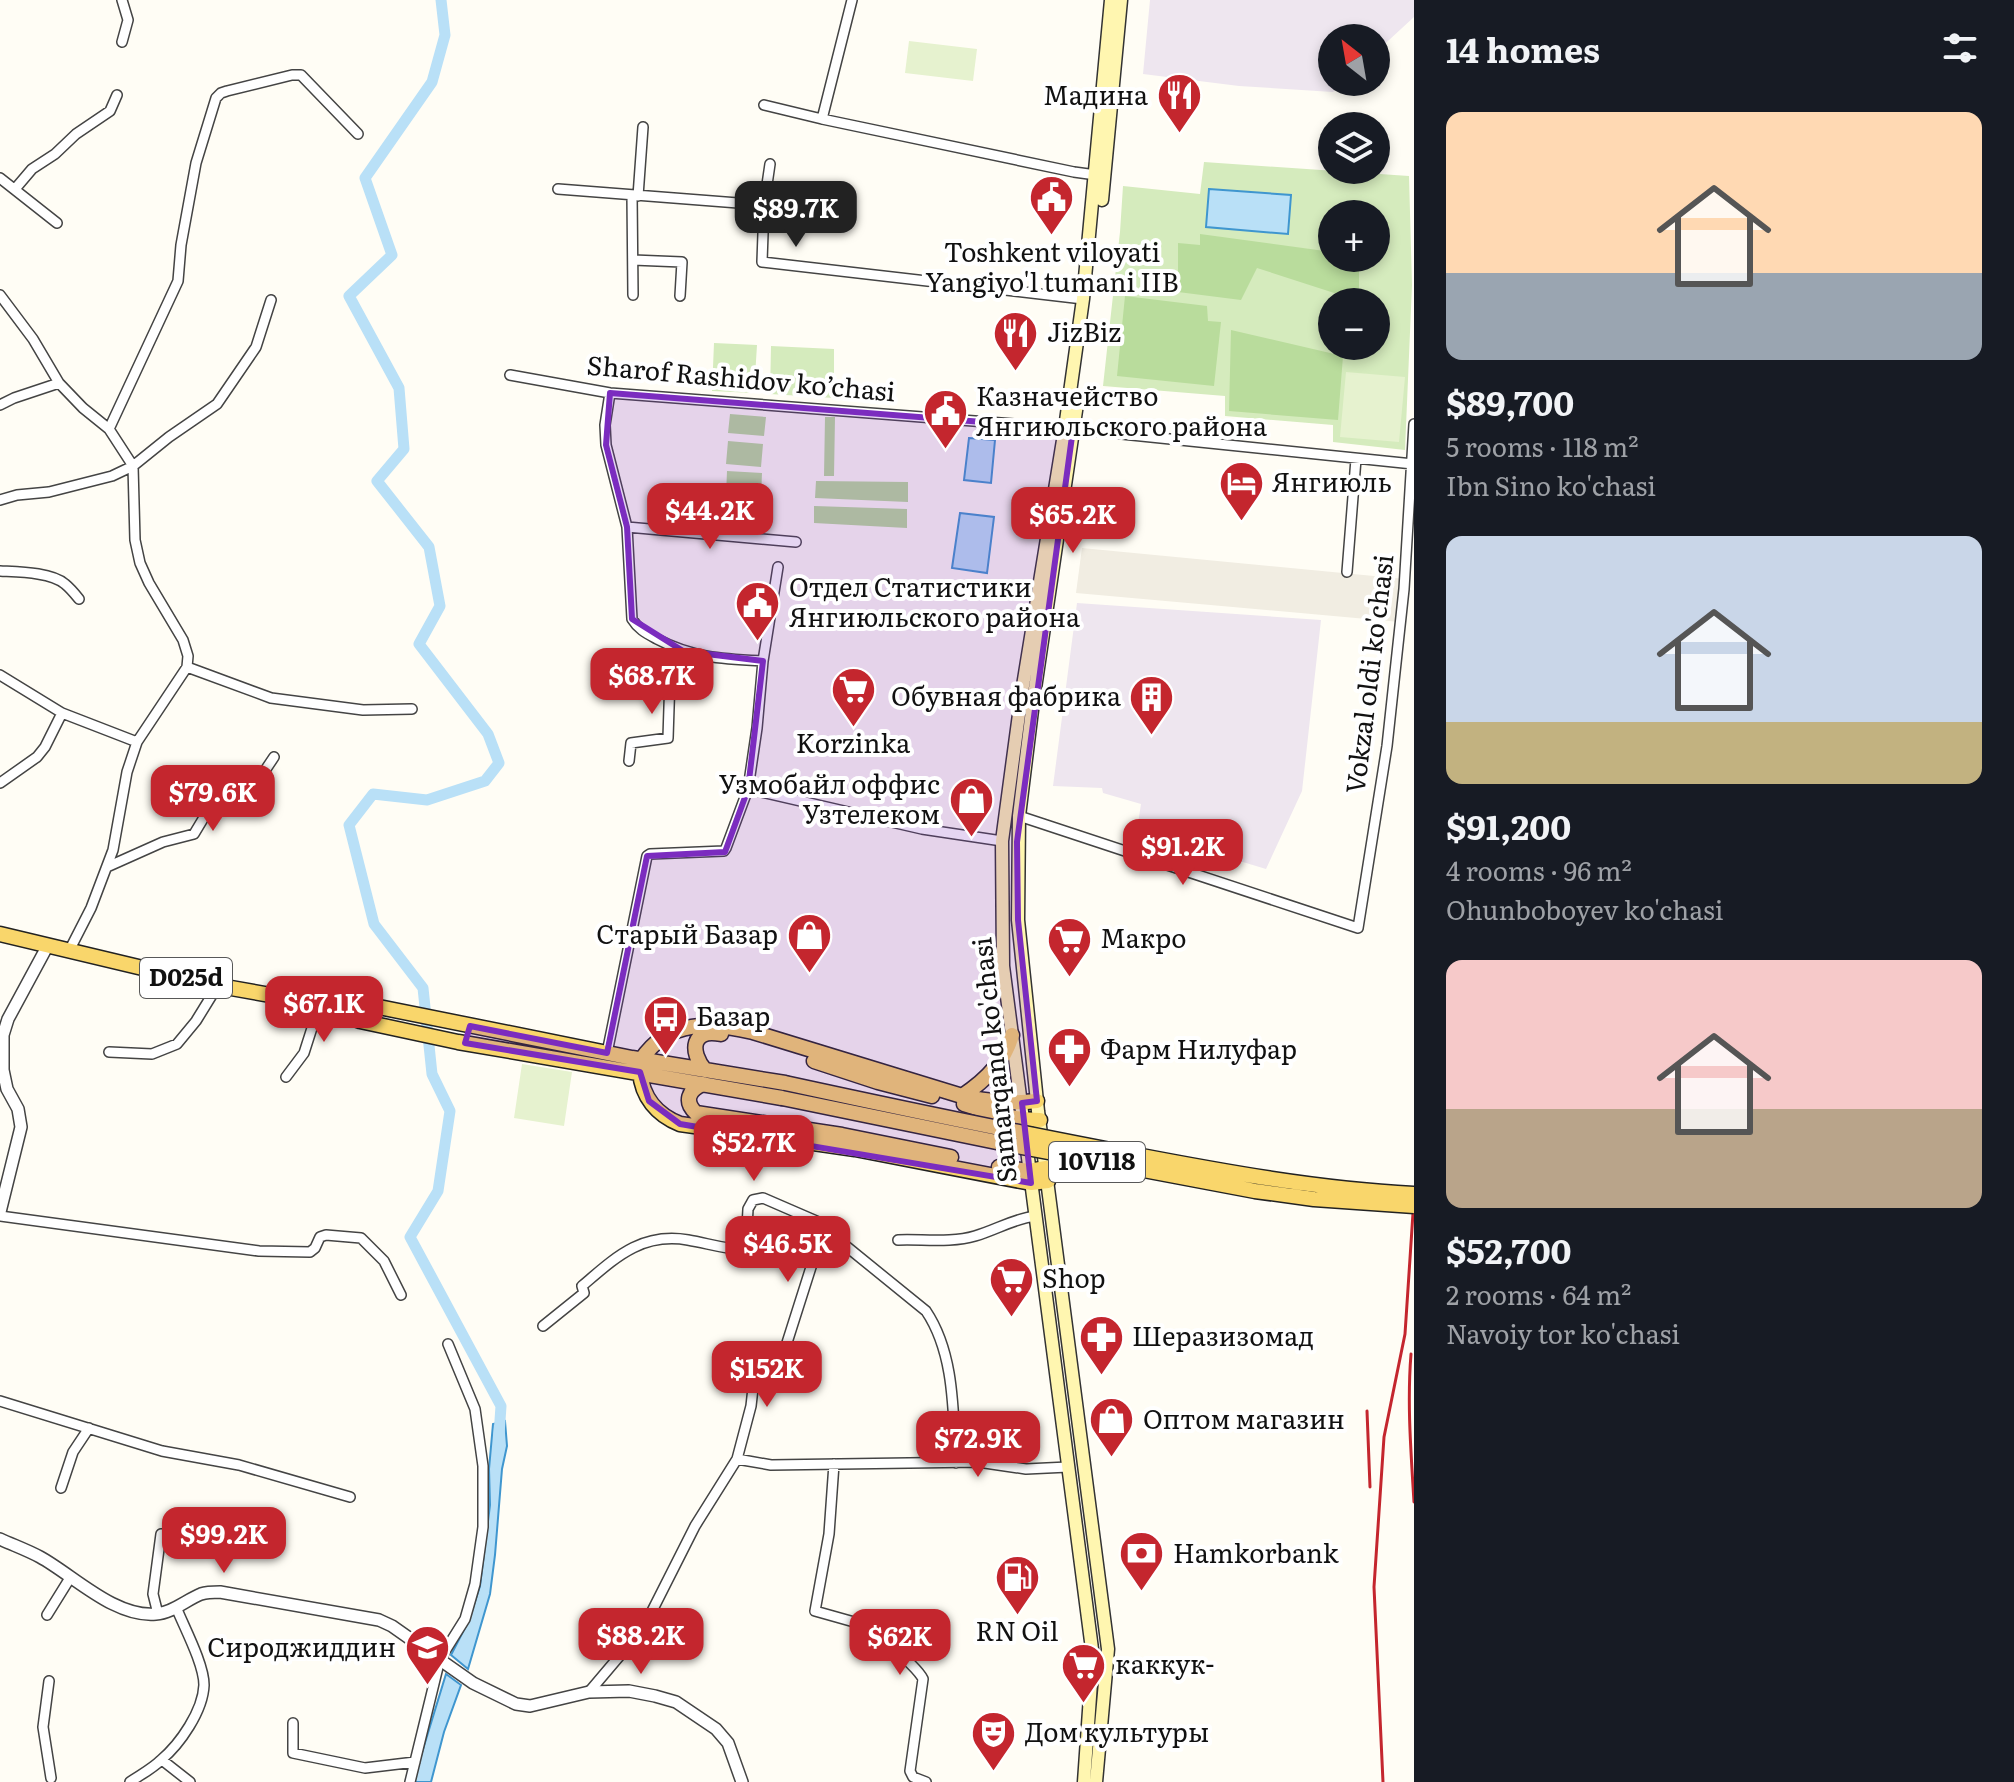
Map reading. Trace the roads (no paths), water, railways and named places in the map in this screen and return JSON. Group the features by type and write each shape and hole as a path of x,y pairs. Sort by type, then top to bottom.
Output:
{"main road":[{"name":"Samarqand ko'chasi","path":"1084,1782 1092,1649 1003,966 1002,841 1022,692 1069,428 1100,175 1111,0"},
{"name":"Samarqand ko'chasi","path":"1096,1782 1108,1649 1037,1101 1018,920 1019,816 1121,0"},
{"name":"D025d","path":"0,934 214,985 304,1001 364,1004 607,1053 641,1066"},
{"name":"D025d","path":"304,1001 360,1021 462,1043 641,1066"},
{"path":"1037,1101 990,1101 962,1096 725,1026 701,1025 678,1031 659,1041 646,1053 641,1066 643,1090 649,1101 666,1118 680,1124 1030,1177 1047,1174"},
{"path":"462,1043 466,1026"},
{"path":"1030,1177 1013,1170 842,1135 696,1113 690,1108 688,1099 704,1077 695,1054 695,1044 703,1034 715,1033 787,1052 878,1082 1023,1120 1040,1120"},
{"path":"962,1096 989,1075 1009,1047 1012,1035"},
{"name":"10V118","path":"641,1066 1256,1178 1414,1194"},
{"name":"10V118","path":"784,1090 1011,1145 1255,1191 1314,1199 1414,1206"}],"street":[{"path":"122,0 128,20 122,42"},
{"path":"822,119 852,0"},
{"path":"109,429 178,281 181,245 196,163 216,98 227,91 301,75 358,134"},
{"path":"15,189 32,169 110,111 117,95"},
{"path":"764,105 1100,175"},
{"path":"633,295 635,195 643,127"},
{"path":"770,164 764,205 762,262 1083,299"},
{"path":"0,178 57,223"},
{"path":"558,189 764,205"},
{"path":"633,260 682,262 680,296"},
{"path":"0,295 33,339 59,383 109,429 133,466 135,540 140,563 183,640 188,656 187,667 137,742 127,772 113,850 91,908 69,951"},
{"path":"0,500 74,486 112,476 133,466 217,404 256,347 271,300"},
{"name":"Sharof Rashidov ko’chasi","path":"510,375 610,393 1069,428 1413,464"},
{"path":"0,405 59,383"},
{"path":"610,393 605,425 606,445 627,527 632,619 642,630 683,651 713,658 763,661"},
{"name":"Vokzal oldi ko'chasi","path":"1019,816 1358,928 1387,746 1404,589 1414,424"},
{"path":"1347,572 1356,459"},
{"path":"627,527 796,542"},
{"path":"607,1053 647,856 724,851 748,789 778,567"},
{"path":"0,571 55,578 67,585 79,599"},
{"path":"629,761 631,743 668,738 671,646"},
{"path":"187,667 271,698 363,710 412,709"},
{"path":"0,675 62,713 137,742"},
{"path":"0,783 37,757 62,713"},
{"path":"107,867 163,842 194,834 215,799 246,801 258,795 268,778 264,772 274,757"},
{"path":"748,789 922,829 1002,841"},
{"path":"48,945 8,1019 3,1035 4,1088 18,1109 21,1127 0,1214 259,1251 310,1252 320,1237 326,1235 361,1238 384,1261 401,1295"},
{"path":"109,1052 152,1054 177,1044 196,1021 212,995 214,985"},
{"path":"286,1077 304,1053 312,1028 304,1001"},
{"path":"543,1326 584,1293 582,1286 638,1244 673,1239 744,1250 748,1209 753,1200 763,1198 830,1227 841,1242 926,1311 935,1324 946,1359 956,1463"},
{"path":"898,1240 974,1237 1013,1220 1052,1215"},
{"path":"589,1692 644,1627 695,1526 737,1459 751,1406 757,1352 762,1349 785,1349 812,1264 824,1251 841,1242"},
{"path":"410,1782 440,1659 465,1619 475,1584 483,1527 483,1423 448,1344"},
{"path":"0,1401 162,1451 239,1465 350,1497"},
{"path":"61,1488 73,1452 89,1428"},
{"path":"737,1459 771,1465 978,1462 1026,1469 1068,1467"},
{"path":"834,1464 829,1534 815,1611 888,1634 922,1674 910,1771 913,1777 926,1782"},
{"path":"158,1614 153,1594 161,1534"},
{"path":"0,1539 41,1557 118,1606 140,1614 158,1614 203,1594 220,1592 379,1620 473,1683 507,1700 530,1706 589,1692 629,1691 676,1702 716,1729 728,1743 742,1782"},
{"path":"47,1615 70,1578"},
{"path":"130,1782 162,1760 199,1707 204,1685 200,1666 176,1607"},
{"path":"49,1681 43,1727 51,1781"},
{"path":"293,1723 293,1753 365,1768 415,1762"},
{"path":"162,1760 190,1782"}],"water":[{"path":"1209,189 1291,195 1288,234 1206,227"},
{"path":"969,438 995,440 991,483 964,480"},
{"path":"960,513 994,517 987,573 952,568"},
{"path":"505,1421 507,1446 490,1594 468,1669 451,1655 469,1620 480,1586 490,1505 493,1424"},
{"path":"446,1674 461,1685 431,1782 413,1782"}],"waterway":[{"path":"441,0 445,35 432,82 365,178 392,255 349,296 399,388 404,449 377,481 429,547 440,606 419,644 488,734 499,763 485,781 427,800 373,794 349,825 374,924 423,988 432,1074 450,1111 438,1191 410,1237 501,1406 499,1435"}],"railway":[{"path":"1383,1782 1374,1587 1384,1437 1405,1334 1414,1198"},
{"path":"1411,1354 1409,1410 1414,1502"},
{"path":"1367,1411 1370,1487"}],"place":[{"name":"Мадина","path":"1179,135"},
{"name":"Toshkent viloyati Yangiyo'l tumani IIB","path":"1052,237"},
{"name":"JizBiz","path":"1016,372"},
{"name":"Казначейство Янгиюльского района","path":"945,451"},
{"name":"Янгиюль","path":"1241,522"},
{"name":"Отдел Статистики Янгиюльского района","path":"758,642"},
{"name":"Korzinka","path":"853,728"},
{"name":"Обувная фабрика","path":"1152,736"},
{"name":"Узмобайл оффис Узтелеком","path":"971,839"},
{"name":"Cтарый Базар","path":"809,974"},
{"name":"Макро","path":"1069,978"},
{"name":"Базар","path":"665,1056"},
{"name":"Фарм Нилуфар","path":"1069,1089"},
{"name":"Shop","path":"1011,1318"},
{"name":"Шеразизомад","path":"1101,1376"},
{"name":"Оптом магазин","path":"1112,1459"},
{"name":"Hamkorbank","path":"1142,1593"},
{"name":"RN Oil","path":"1017,1616"},
{"name":"Сироджиддин","path":"427,1687"},
{"name":"каккук-","path":"1084,1704"},
{"name":"Дом культуры","path":"994,1772"}]}
